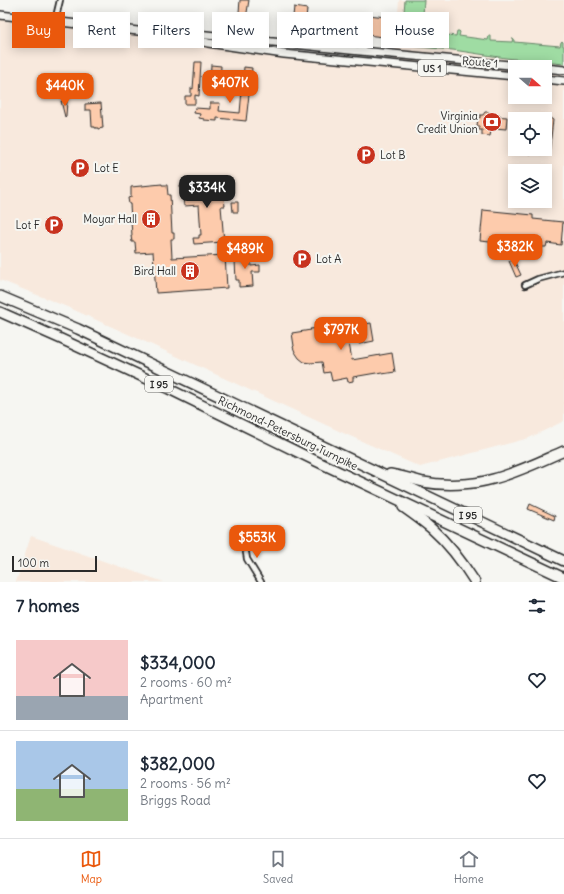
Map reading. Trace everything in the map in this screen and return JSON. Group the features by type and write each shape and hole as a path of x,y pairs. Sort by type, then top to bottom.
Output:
{"highway":[{"name":"Richmond-Petersburg Turnpike","path":"0,296 91,335 564,561"},
{"name":"Richmond-Petersburg Turnpike","path":"0,312 154,382 564,578"},
{"path":"372,469 424,482 482,482 499,477 564,451"},
{"path":"382,492 432,529 450,548 475,582"}],"main road":[{"name":"Route 1","path":"0,15 12,16"},
{"name":"Route 1","path":"65,22 138,31"},
{"name":"Route 1","path":"204,35 508,65"},
{"name":"Route 1","path":"204,42 284,54 508,75"},
{"path":"552,69 564,70"},
{"path":"552,80 564,81"}],"street":[{"path":"57,12 60,0"},
{"path":"525,285 538,279 564,272"},
{"path":"244,540 247,559 261,582"}],"shaded area":[{"path":"399,0 564,0 564,421 529,438 420,467 72,309 0,280 0,16 12,17 12,48 65,48 65,24 73,25 73,48 130,48 130,32 138,33 138,48 204,48 204,41 212,42 212,48 263,48 394,64 395,48 449,48 449,12 398,12"},
{"path":"31,536 164,582 16,582"}],"green space":[{"path":"405,0 424,0 423,12 404,12"},
{"path":"457,31 460,32 459,36 488,40 489,36 491,36 491,41 512,42 513,38 514,42 560,46 562,41 564,46 564,64 552,63 552,60 525,60 430,48 449,48 449,35 456,36"}],"building":[{"path":"240,0 249,0 247,12 239,12"},
{"path":"294,7 307,9 307,12 293,12"},
{"path":"373,16 381,16 381,37 373,36"},
{"path":"195,62 201,62 199,96 195,95 195,104 185,104 185,96 191,96 191,88 193,89"},
{"path":"211,65 221,66 220,84 210,83"},
{"path":"244,67 252,68 246,121 217,118 217,121 199,118 200,114 194,113 195,108 210,109 210,103 220,103 219,111 240,113"},
{"path":"61,101 67,101 65,117"},
{"path":"101,103 103,128 98,129 92,127 91,110 85,110 85,104"},
{"name":"Virginia Credit Union","path":"485,112 489,112 492,116 507,117 506,129 494,128 493,131 491,131 490,136 482,135 482,130 479,130 479,126 477,126 478,118 480,118 480,115 483,115"},
{"path":"222,182 225,206 221,206 224,242 194,244 193,238 199,238 199,235 201,235 199,205 184,206 183,197 181,198 180,185"},
{"path":"162,184 167,185 168,195 170,195 172,233 174,233 174,239 171,239 172,258 225,255 227,288 156,293 153,252 136,253 135,242 132,242 131,236 130,204 128,198 131,197 131,187"},
{"path":"232,202 238,202 238,212 233,212"},
{"path":"483,210 533,215 533,219 563,222 561,245 547,243 546,247 540,247 540,243 530,242 530,246 480,241"},
{"path":"250,253 251,266 260,265 260,272 252,272 253,286 239,287 239,280 236,280 235,261 237,260 237,254"},
{"path":"514,260 521,275 516,277 509,261"},
{"path":"352,322 353,326 371,323 374,341 359,344 359,341 349,343 352,360 392,353 395,372 382,374 382,372 353,377 353,381 348,382 347,378 332,381 330,372 324,373 322,362 304,362 295,352 292,333"},
{"path":"530,504 555,516 554,520 528,509"}],"place":[{"name":"Virginia Credit Union","path":"492,122"},
{"name":"Lot B","path":"366,155"},
{"name":"Lot E","path":"80,168"},
{"name":"Moyar Hall","path":"151,219"},
{"name":"Lot F","path":"54,225"},
{"name":"Lot A","path":"302,259"},
{"name":"Bird Hall","path":"190,271"}]}
